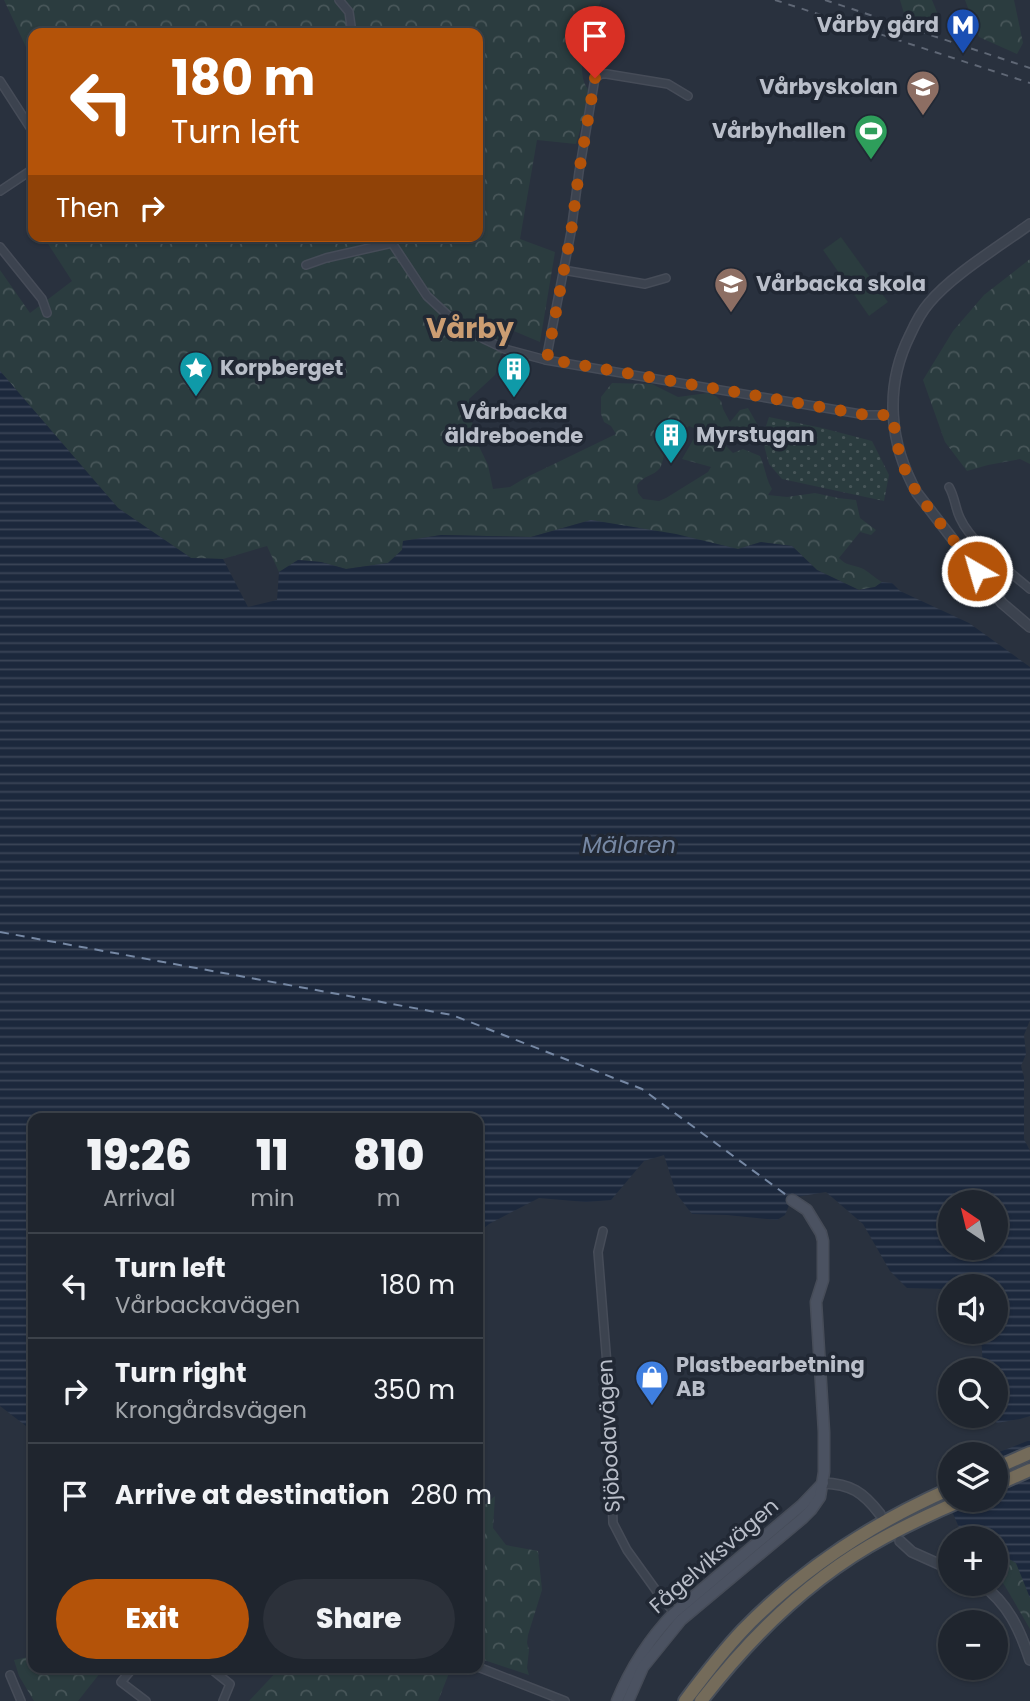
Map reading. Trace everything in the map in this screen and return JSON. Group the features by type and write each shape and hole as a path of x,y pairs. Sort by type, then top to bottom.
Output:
{"highway":[{"path":"1008,1463 1030,1453"},
{"path":"1008,1480 1030,1470"},
{"path":"685,1701 742,1631 803,1576 843,1546 915,1504 938,1494"},
{"path":"701,1701 751,1642 810,1587 883,1538 938,1511"}],"main road":[{"name":"Fågelviksvägen","path":"617,1701 641,1653 663,1624 678,1616 811,1510 820,1497 823,1483 824,1432 816,1302 823,1280 823,1241 807,1210 792,1200"},
{"name":"Fågelviksvägen","path":"628,1701 643,1667 678,1616"}],"street":[{"path":"339,0 349,12 351,28"},
{"path":"547,359 571,233 595,78 607,74 668,84 688,96"},
{"path":"0,80 28,124"},
{"path":"0,191 28,172"},
{"path":"1030,224 959,275 929,303 902,351 893,393 892,415 906,473 917,493 1002,603 1030,627"},
{"path":"306,265 384,242"},
{"path":"392,242 427,296 454,321 505,349 547,359 866,415 892,415"},
{"path":"0,247 42,299 47,313"},
{"path":"563,270 645,284 666,278"},
{"path":"949,487 969,534 1030,589"},
{"path":"965,557 980,546"},
{"name":"Sjöbodavägen","path":"603,1231 598,1252 607,1364 613,1523 627,1550 678,1616"},
{"path":"823,1483 844,1485 858,1491 880,1514"},
{"path":"900,1541 912,1552 938,1564"},
{"path":"996,1596 1022,1637 1030,1660"},
{"path":"483,1669 565,1701"},
{"path":"129,1673 121,1682 146,1701"},
{"path":"216,1673 230,1685 223,1701"},
{"path":"10,1675 21,1701"}],"green space":[{"path":"4,0 601,0 583,60 583,80 591,93 576,144 537,140 520,239 555,252 540,342 509,329 495,375 469,399 474,436 488,465 493,489 510,487 616,434 611,426 604,422 601,414 601,397 612,383 652,384 678,397 708,393 721,401 730,422 740,410 748,408 760,429 757,435 722,429 701,431 689,426 667,447 660,468 637,485 638,493 643,499 659,501 708,472 711,467 682,459 697,433 726,446 733,453 743,449 760,456 772,489 768,495 787,497 815,493 856,500 860,518 876,530 871,535 860,532 839,558 847,564 864,569 882,582 875,587 859,590 817,570 792,546 761,542 738,549 591,520 531,537 441,535 403,541 402,550 388,563 346,569 321,562 298,560 279,572 267,546 223,559 191,558 118,508 0,371 0,270 30,313 72,281 47,242 483,242 483,28 28,28 28,51"},
{"path":"900,0 932,0 939,17 939,26 919,26 906,20"},
{"path":"965,0 1014,0 1023,43 1017,54 979,37"},
{"path":"841,237 888,302 869,316 823,250"},
{"path":"1030,259 1030,464 1020,459 967,471 945,442 923,380 953,331 984,295"},
{"path":"769,417 872,441 889,475 884,501 782,479 769,464 762,438"},
{"path":"495,1496 493,1528 506,1545 538,1551 542,1590 528,1635 529,1675 483,1660 483,1507"},
{"path":"1008,1558 1016,1563 1030,1595 1030,1629 1008,1591"},
{"path":"28,1657 28,1673 100,1673 78,1701 34,1701 19,1676 14,1660"},
{"path":"275,1673 449,1673 438,1701 249,1701"}],"water":[{"name":"Mälaren","path":"0,371 118,508 191,558 223,559 248,607 277,600 279,572 298,560 321,562 346,569 388,563 402,550 403,541 441,535 531,537 591,520 676,534 738,549 761,542 792,546 817,570 859,590 875,587 882,582 892,583 900,591 969,623 1030,667 1030,1020 1024,1035 1026,1054 1021,1066 1024,1077 1024,1139 1030,1151 1030,1416 1008,1421 1008,1358 982,1358 982,1344 1008,1344 1008,1274 938,1274 938,1289 907,1288 890,1271 863,1224 826,1192 796,1197 785,1215 777,1220 692,1214 676,1193 664,1155 644,1161 611,1200 586,1202 539,1198 483,1229 483,1113 28,1113 28,1429 0,1406"},
{"path":"1030,1440 1030,1598 1016,1563 1008,1558 1008,1526 958,1526 952,1512 1008,1512 1008,1449"}],"ferry route":[{"path":"0,932 452,1015 642,1089 789,1197"}],"railway":[{"path":"775,0 1030,83"},
{"path":"825,0 1030,68"}],"place":[{"name":"Vårby gård","path":"963,55"},
{"name":"Vårbyskolan","path":"923,117"},
{"name":"Vårbyhallen","path":"871,161"},
{"name":"Vårbacka skola","path":"731,314"},
{"name":"Korpberget","path":"196,398"},
{"name":"Vårbacka äldreboende","path":"514,399"},
{"name":"Myrstugan","path":"671,465"},
{"name":"Plastbearbetning AB","path":"652,1407"}],"district":[{"name":"Vårby","path":"470,328"}],"route":[{"path":"595,78 571,233 547,359 866,415 892,415 906,473 917,493 977,571"}]}
